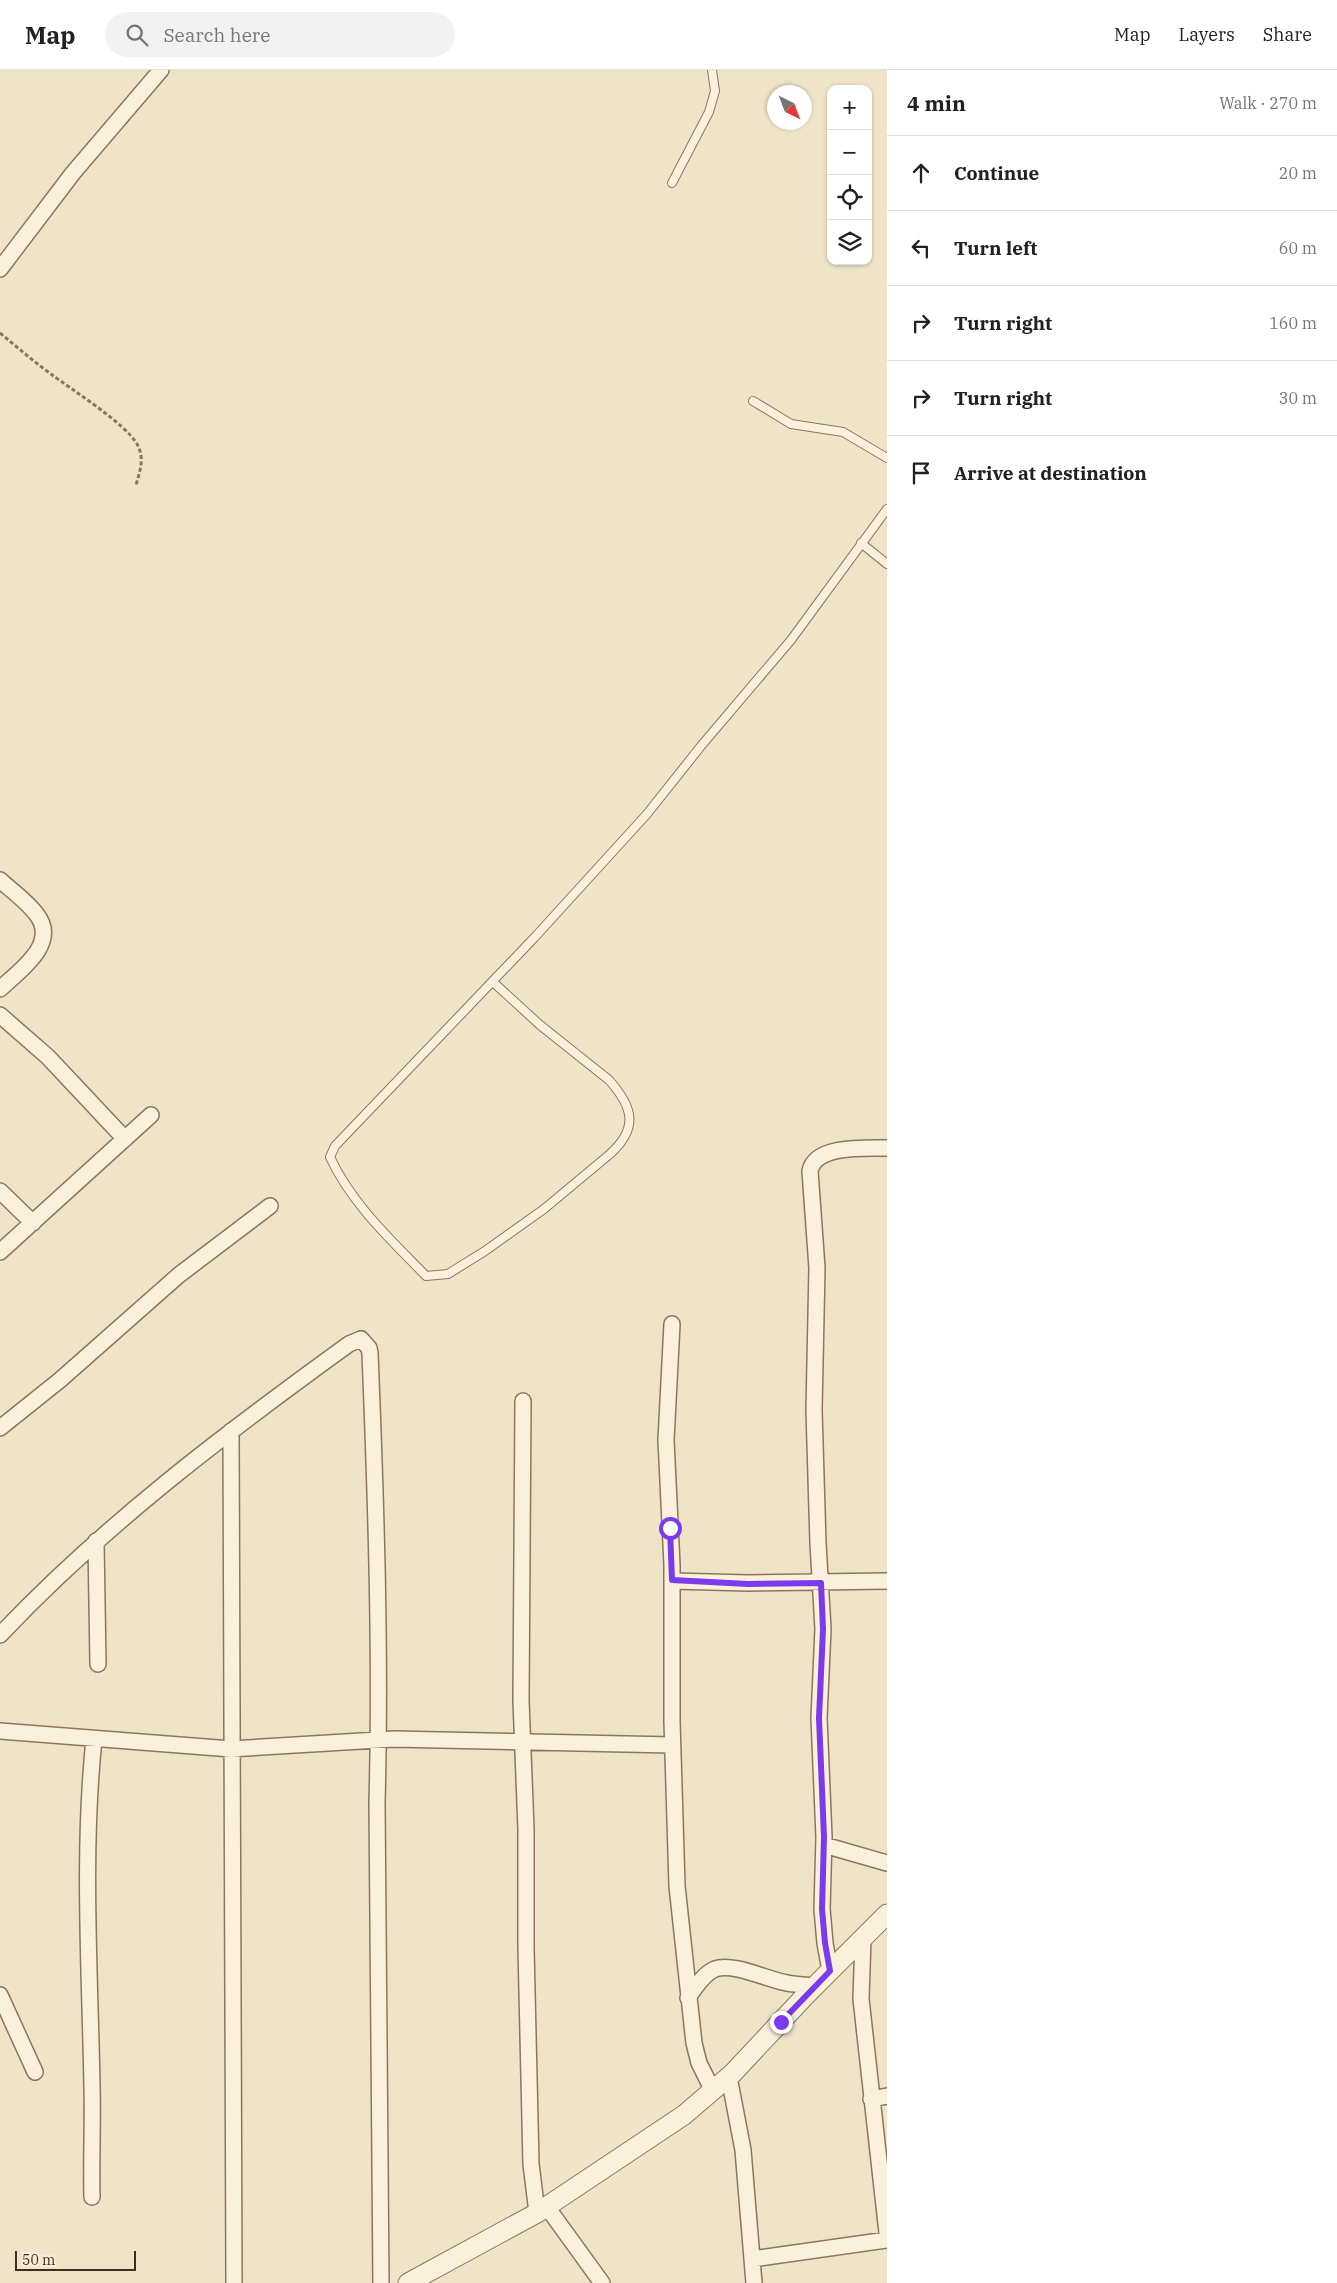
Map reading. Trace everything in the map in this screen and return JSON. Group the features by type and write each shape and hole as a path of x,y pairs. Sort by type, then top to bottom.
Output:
{"street":[{"path":"0,269 73,173 161,70"},
{"path":"0,880 37,915 43,926 44,939 42,946 0,989"},
{"path":"0,1015 48,1057 125,1139"},
{"path":"0,1252 151,1115"},
{"path":"830,1971 822,1909 824,1845 819,1718 823,1629 814,1410 817,1268 810,1171 812,1162 820,1155 831,1152 887,1148"},
{"path":"0,1191 33,1223"},
{"path":"0,1428 60,1380 178,1275 270,1206"},
{"path":"672,1324 666,1440 672,1580 672,1745 677,1886 688,1998 699,2063 713,2091"},
{"path":"0,1634 96,1541 155,1490 231,1431 349,1344 361,1339 370,1348 376,1488 381,2283"},
{"path":"523,1401 520,1605 531,2147 542,2210 602,2283"},
{"path":"231,1431 234,2283"},
{"path":"96,1541 98,1664"},
{"path":"672,1580 748,1584 887,1581"},
{"path":"0,1731 231,1749 394,1740 672,1745"},
{"path":"92,2197 92,2088 87,1913 90,1783 94,1739"},
{"path":"824,1845 887,1863"},
{"path":"408,2283 542,2210 684,2115 729,2077 815,1986 887,1914"},
{"path":"863,1938 861,1999 887,2233"},
{"path":"688,1998 704,1978 714,1970 722,1969 741,1970 788,1983 815,1986"},
{"path":"0,1995 35,2072"},
{"path":"729,2077 743,2150 754,2283"},
{"path":"871,2099 887,2096"},
{"path":"752,2259 887,2240"}],"lane":[{"path":"672,183 709,112 715,91 712,70"},
{"path":"752,401 791,424 843,432 887,458"},
{"path":"492,982 540,1025 613,1085 626,1106 629,1131 624,1142 513,1232 448,1274 426,1276 390,1240 337,1172 330,1157 335,1146 588,880 647,814 701,746 791,640 887,509"},
{"path":"861,543 887,564"}],"path":[{"path":"0,333 50,374 104,413 137,444 142,466 136,485"}],"route":[{"path":"670,1528 672,1580 748,1584 821,1583 823,1629 819,1718 824,1837 822,1909 830,1971 781,2022"}]}
